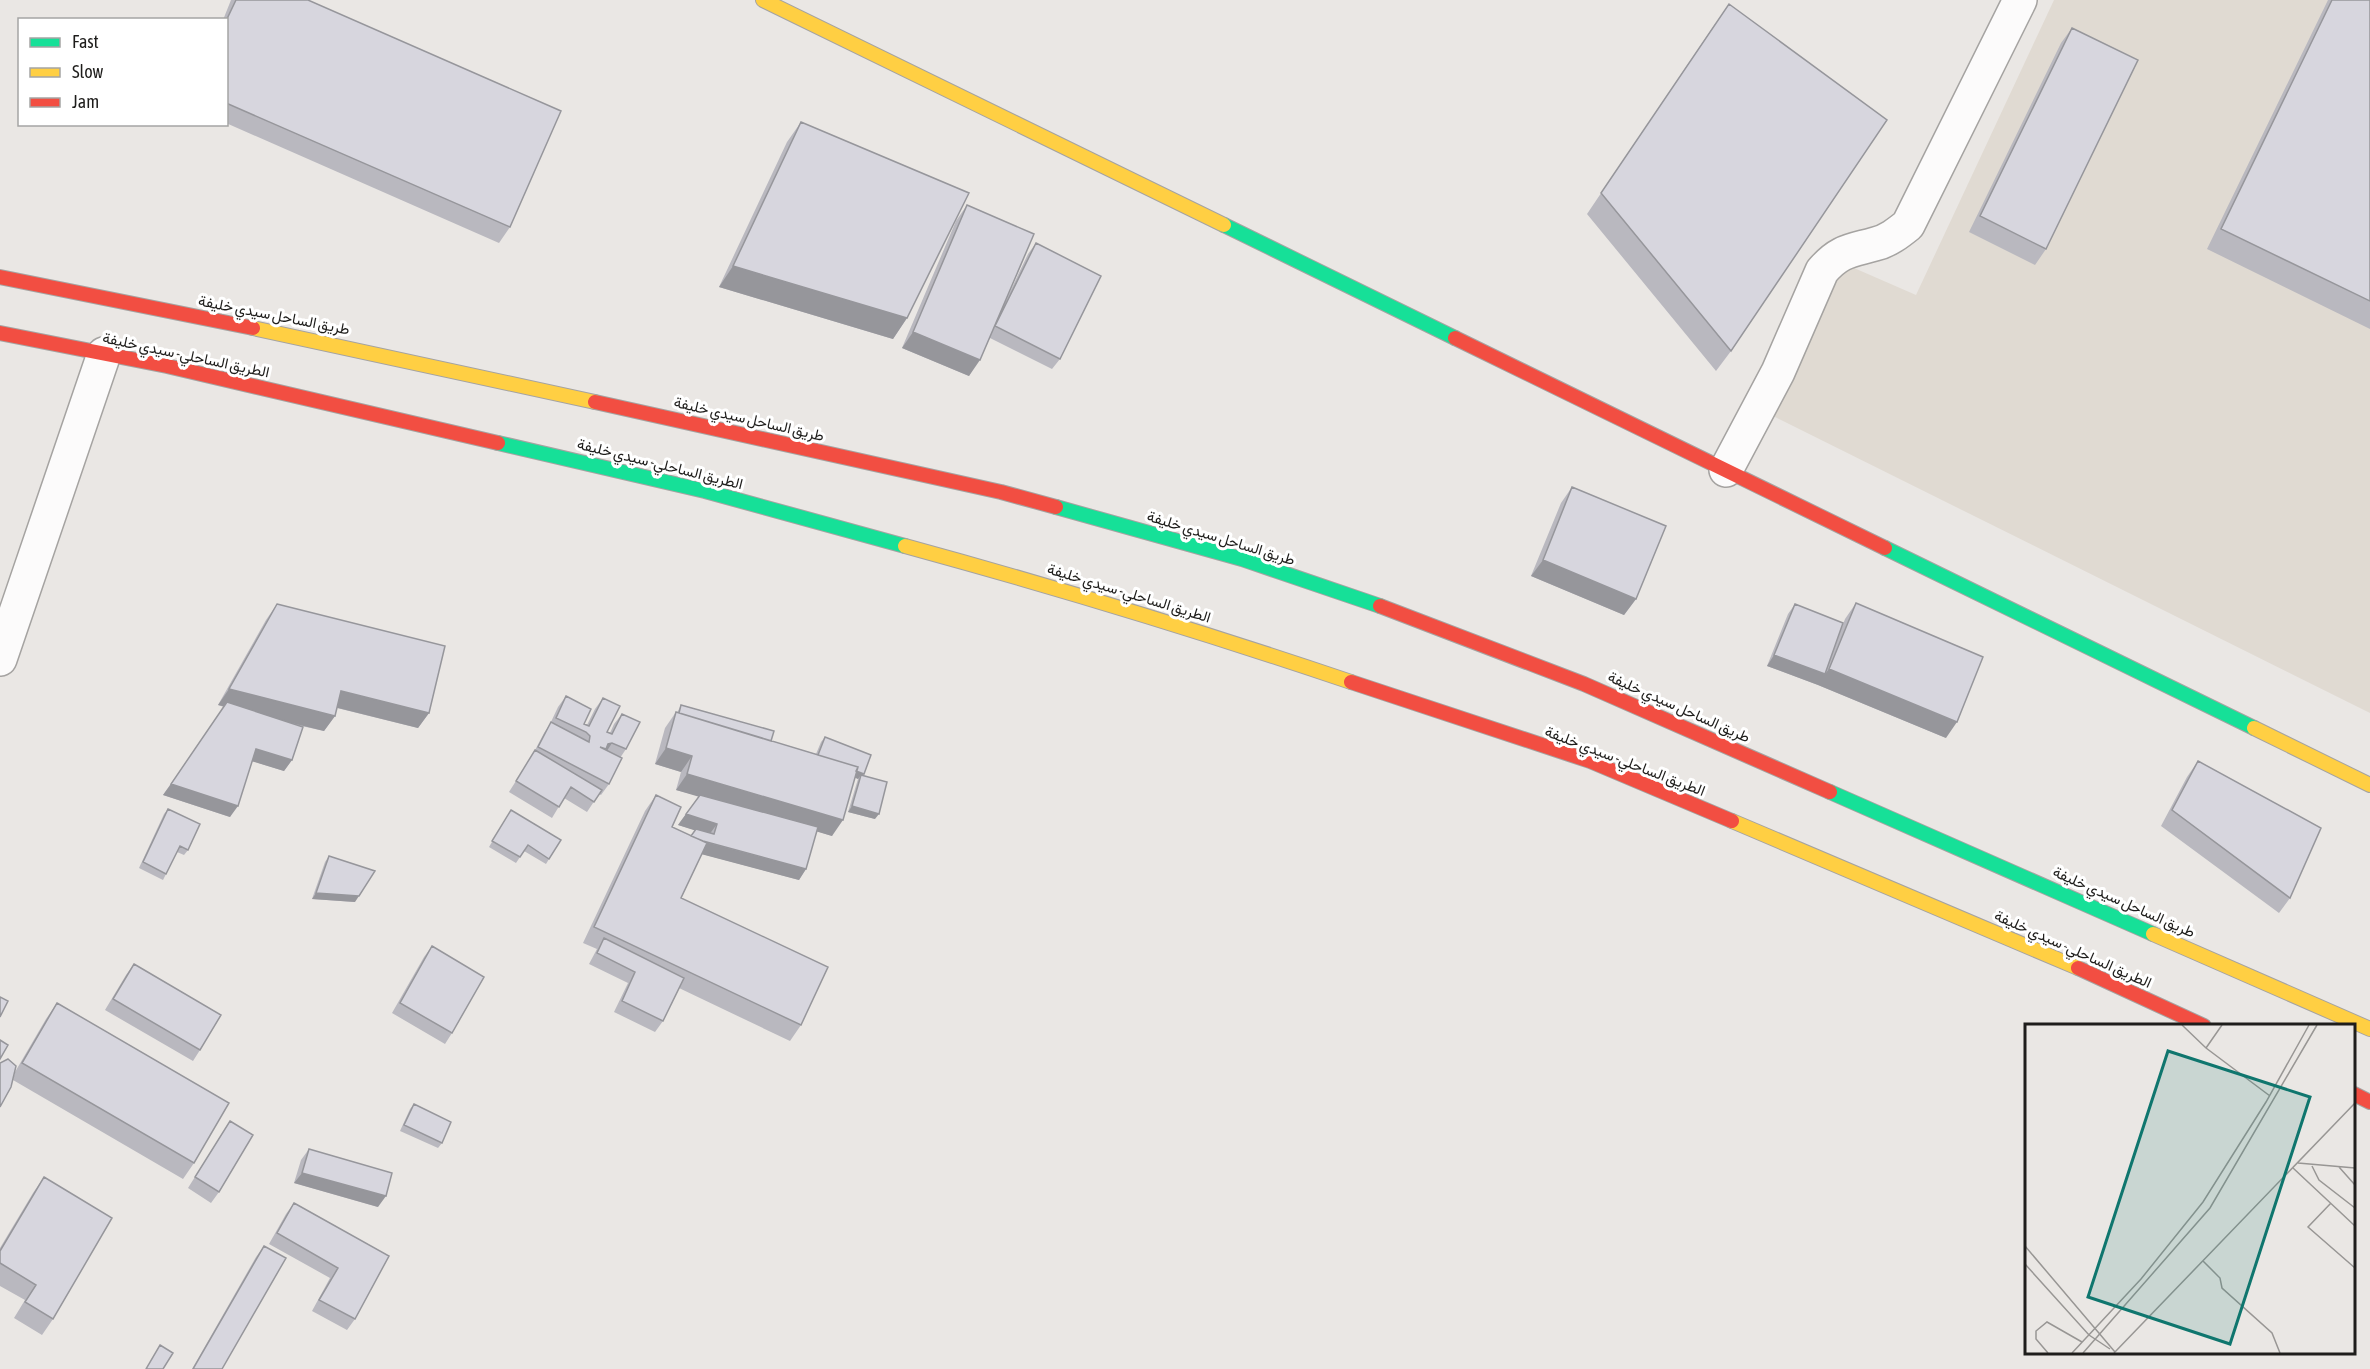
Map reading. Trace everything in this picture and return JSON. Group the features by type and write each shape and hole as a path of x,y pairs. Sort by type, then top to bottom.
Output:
{"main road":[{"path":"763,0 2370,785"},
{"name":"طريق الساحل سيدي خليفة","path":"0,277 326,342 989,489 1242,559 1402,614 1584,684 2370,1029"},
{"name":"الطريق الساحلي- سيدي خليفة","path":"0,333 167,366 705,491 1048,585 1214,636 1590,761 2059,959 2200,1024"},
{"path":"2355,1094 2370,1101"}],"street":[{"path":"1726,470 1778,372 1822,271 1833,258 1849,250 1877,244 1896,235 1908,225 2020,0"},
{"path":"0,659 104,354"}],"shaded area":[{"path":"2054,0 2370,0 2370,713 1767,413 1838,261 1916,295"}],"building":[{"path":"236,0 308,0 561,111 510,227 228,104 227,18"},
{"path":"2332,0 2370,0 2370,301 2221,229"},
{"path":"1729,4 1887,120 1731,351 1601,193"},
{"path":"2072,28 2138,60 2046,249 1980,216"},
{"path":"801,122 969,193 907,318 733,266"},
{"path":"967,205 1034,234 980,360 913,332"},
{"path":"1036,243 1101,276 1060,359 995,326"},
{"path":"1572,487 1666,526 1636,599 1543,560"},
{"path":"1856,603 1983,657 1957,722 1829,669"},
{"path":"277,604 445,646 429,713 341,691 335,716 229,689"},
{"path":"1795,604 1843,623 1825,674 1774,655"},
{"path":"566,696 591,709 584,724 589,726 603,698 620,706 607,732 612,734 622,714 640,722 626,749 612,743 608,744 606,749 600,747 622,758 609,784 538,747 551,722 589,742 590,736 586,732 556,718"},
{"path":"227,702 303,727 292,760 256,749 238,806 171,784"},
{"path":"681,705 774,731 771,741 679,713"},
{"path":"676,712 858,767 843,820 687,774 692,756 666,748"},
{"path":"825,737 871,755 864,774 856,771 858,767 818,755"},
{"path":"535,750 602,790 594,802 571,787 559,807 516,781"},
{"path":"2198,761 2321,828 2290,898 2172,810"},
{"path":"861,775 887,782 879,814 852,806"},
{"path":"656,795 681,807 672,827 707,843 681,898 828,967 801,1025 594,927"},
{"path":"700,795 818,827 806,869 691,836 696,829 714,834 717,824 686,814"},
{"path":"168,809 200,824 188,850 180,846 166,874 143,862"},
{"path":"511,810 561,840 549,859 528,845 520,857 492,841"},
{"path":"329,856 375,871 359,896 316,893"},
{"path":"604,938 684,978 663,1021 622,1001 635,972 597,953"},
{"path":"432,946 484,977 452,1033 400,1003"},
{"path":"134,964 221,1015 200,1050 113,999"},
{"path":"0,997 8,1001 0,1017"},
{"path":"57,1003 229,1103 194,1163 22,1063"},
{"path":"0,1040 8,1045 0,1059"},
{"path":"8,1059 16,1066 11,1087 0,1107 0,1063"},
{"path":"414,1104 451,1122 442,1143 404,1125"},
{"path":"230,1121 253,1135 219,1192 195,1177"},
{"path":"309,1149 392,1173 386,1196 302,1173"},
{"path":"44,1177 112,1218 53,1319 25,1302 36,1285 0,1263 0,1251"},
{"path":"294,1203 389,1256 355,1319 319,1300 338,1268 277,1233"},
{"path":"264,1246 286,1258 222,1369 193,1369"},
{"path":"160,1345 173,1353 163,1369 146,1369"}],"traffic: fast":[{"path":"1224,225 1455,338"},
{"path":"498,443 705,491 905,546"},
{"path":"1056,507 1242,559 1380,606"},
{"path":"1885,548 2254,728"},
{"path":"1830,792 2153,934"}],"traffic: slow":[{"path":"763,0 1224,225"},
{"path":"253,328 595,402"},
{"path":"905,546 1129,611 1351,682"},
{"path":"2254,728 2370,785"},
{"path":"1732,821 2078,968"},
{"path":"2153,934 2370,1029"}],"traffic: jam":[{"path":"0,277 253,328"},
{"path":"0,333 167,366 498,443"},
{"path":"1455,338 1885,548"},
{"path":"595,402 1001,492 1056,507"},
{"path":"1380,606 1584,684 1830,792"},
{"path":"1351,682 1590,761 1732,821"},
{"path":"2078,968 2200,1024"},
{"path":"2355,1094 2370,1102"}]}
